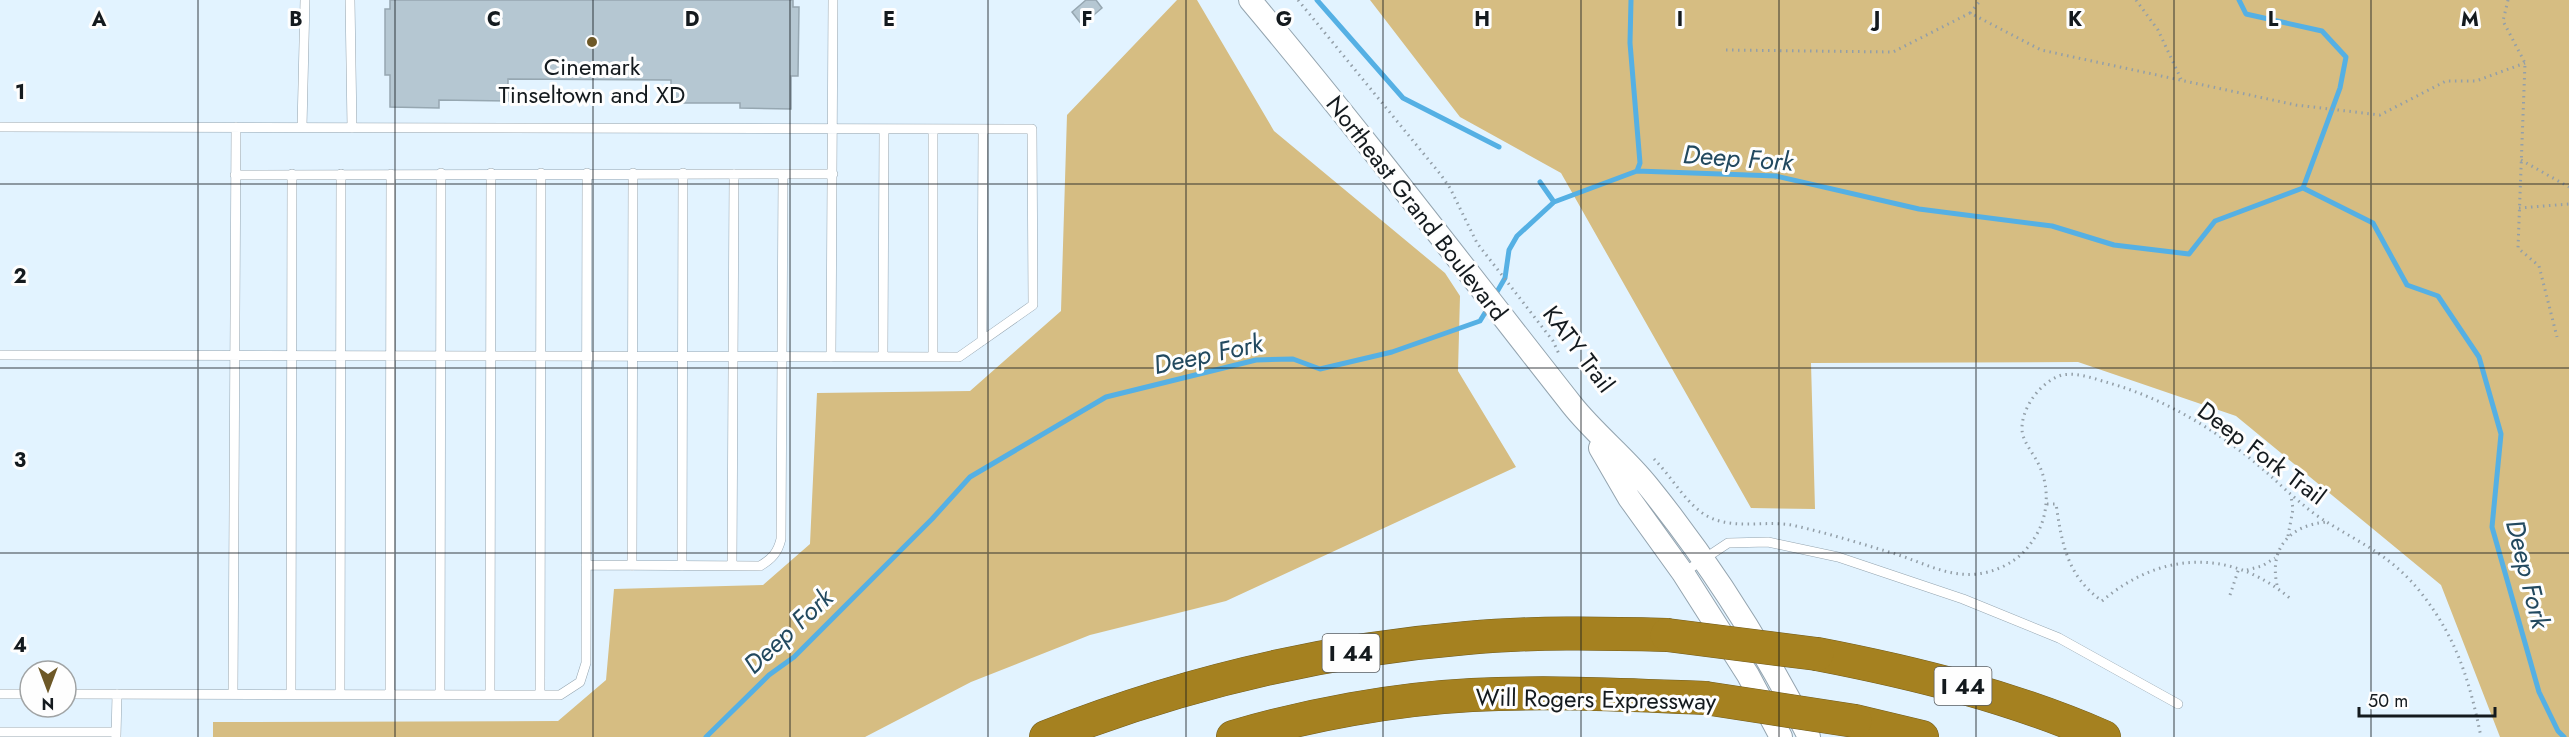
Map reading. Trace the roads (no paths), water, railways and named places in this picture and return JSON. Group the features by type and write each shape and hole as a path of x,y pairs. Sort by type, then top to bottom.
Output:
{"highway":[{"name":"I 44","path":"1046,737 1153,700 1299,662 1379,648 1509,635 1584,633 1667,635 1817,654 1895,669 1966,687 2060,718 2104,737"},
{"name":"Will Rogers Expressway","path":"1233,737 1317,717 1386,705 1470,695 1567,693 1705,698 1855,721 1922,737"}],"street":[{"name":"Northeast Grand Boulevard","path":"1250,0 1464,265 1583,418 1646,484 1704,559 1779,679 1809,737"},
{"name":"Northeast Grand Boulevard","path":"1583,418 1629,498 1683,573 1748,675 1781,737"}],"lane":[{"path":"302,128 305,0"},
{"path":"350,0 352,128"},
{"path":"831,357 833,0"},
{"path":"0,127 1032,129 1033,305 959,357 0,355"},
{"path":"233,694 236,128"},
{"path":"883,357 884,129"},
{"path":"933,129 933,357"},
{"path":"982,341 983,129"},
{"path":"490,695 491,173"},
{"path":"540,695 541,173"},
{"path":"78,694 560,695 580,682 584,672 586,565 587,173"},
{"path":"632,566 633,173"},
{"path":"291,694 292,174"},
{"path":"340,694 342,174"},
{"path":"390,694 391,174"},
{"path":"440,694 441,174"},
{"path":"682,566 683,174"},
{"path":"732,566 734,174"},
{"path":"586,565 760,566 771,559 778,550 782,539 783,174"},
{"path":"235,175 833,174"},
{"path":"1683,573 1728,543 1768,542 1838,556 1963,599 2060,638 2178,704"},
{"path":"0,694 18,694"},
{"path":"0,732 116,734 117,694"}],"waterway":[{"path":"1317,0 1403,98 1499,147"},
{"path":"1631,0 1630,43 1640,163 1637,171"},
{"path":"2239,0 2246,14 2322,31 2346,57 2340,88 2303,188"},
{"name":"Deep Fork","path":"1494,297 1505,278 1509,250 1517,236 1554,202 1637,171 1776,176 1919,209 2052,226 2114,245 2189,254 2215,221 2303,188"},
{"path":"1540,182 1554,202"},
{"name":"Deep Fork","path":"2303,188 2373,223 2407,285 2438,296 2479,357 2501,434 2492,527 2539,692 2558,731 2564,737"},
{"name":"Deep Fork","path":"706,737 769,675 794,657 932,519 970,477 1106,397 1256,360 1293,359 1320,369 1392,352 1480,321 1488,308"}],"place":[{"name":"Cinemark Tinseltown and XD","path":"592,42"}]}
